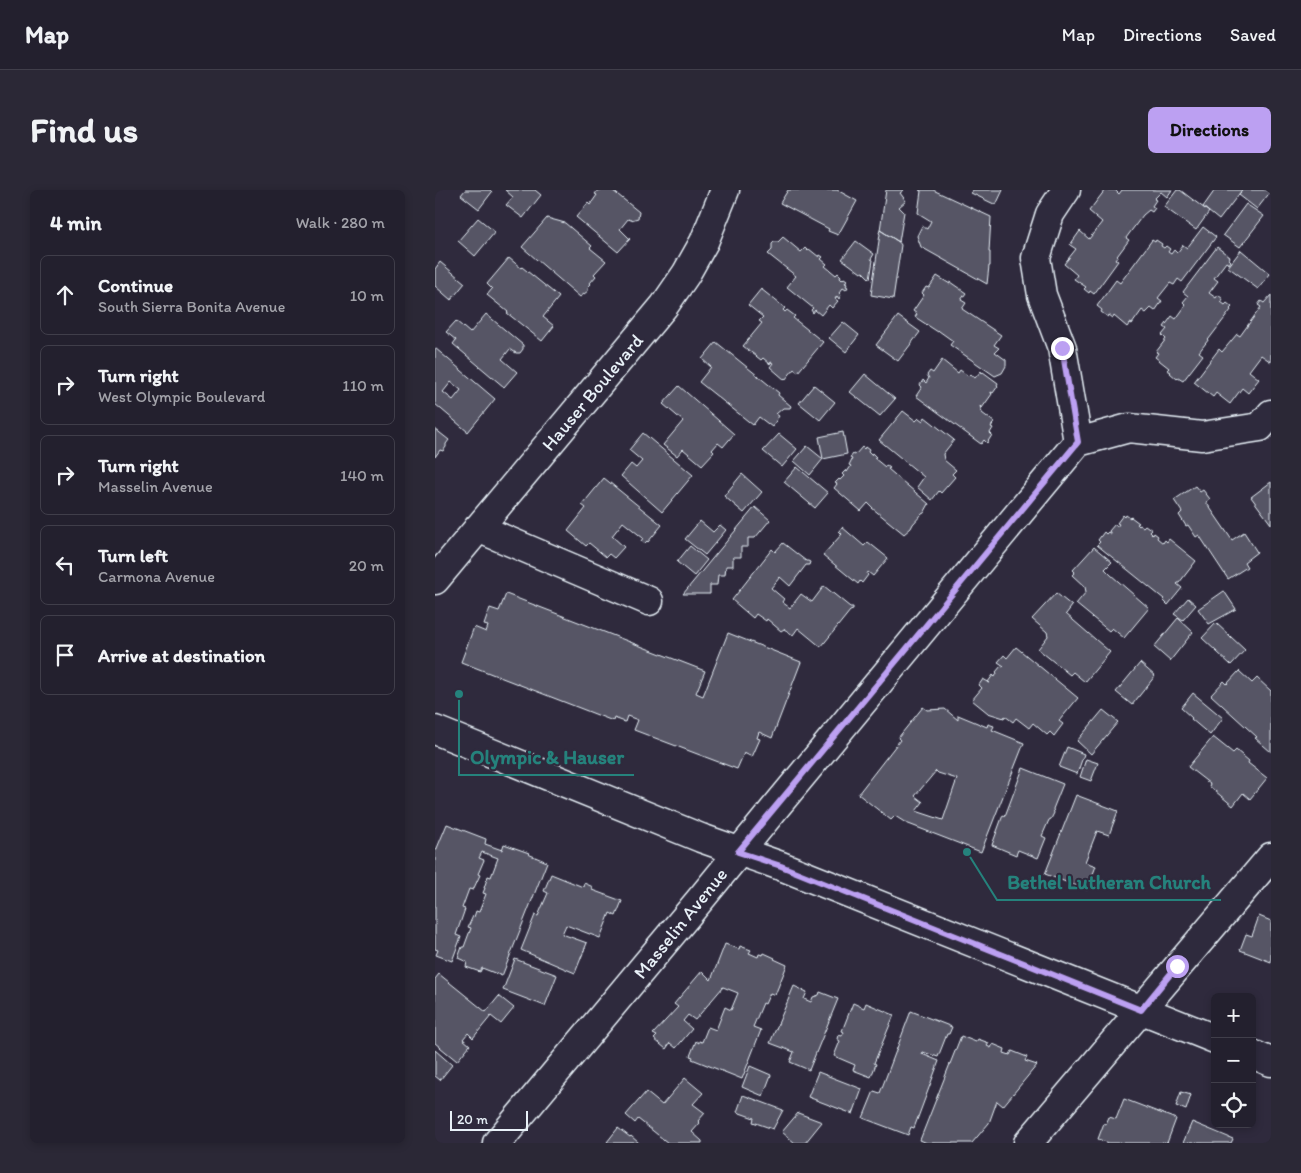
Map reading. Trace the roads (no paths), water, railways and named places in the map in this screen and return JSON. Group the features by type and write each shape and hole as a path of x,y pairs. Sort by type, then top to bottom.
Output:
{"street":[{"name":"Hauser Boulevard","path":"435,580 664,306 686,274 704,242 725,190"},
{"path":"1066,190 1050,214 1036,258 1042,295 1062,348 1078,442 1129,428 1202,436 1260,427 1271,414"},
{"name":"Masselin Avenue","path":"497,1143 1078,442"},
{"path":"478,528 649,601"},
{"path":"435,730 738,852 781,866 1212,1038"},
{"path":"1028,1143 1271,857"},
{"path":"1256,1056 1271,1062"}],"place":[{"name":"Olympic & Hauser","path":"459,694"},
{"name":"Bethel Lutheran Church","path":"967,852"}]}
